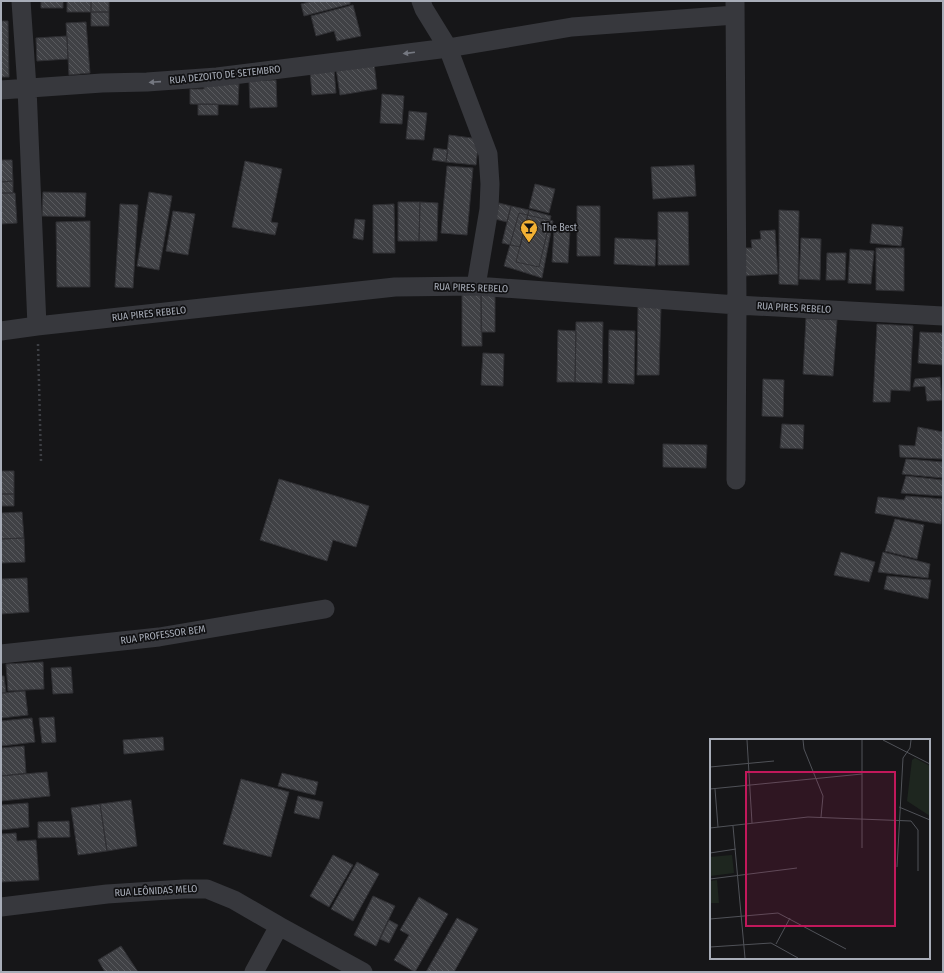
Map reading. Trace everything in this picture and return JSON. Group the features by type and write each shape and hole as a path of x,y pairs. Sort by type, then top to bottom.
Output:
{"street":[{"path":"21,1 27,88 37,326"},
{"path":"421,1 424,9 448,48 488,154 490,184 489,209 476,286"},
{"path":"735,8 737,305 736,480"},
{"name":"RUA DEZOITO DE SETEMBRO","path":"1,90 217,77 448,48 577,26 735,8"},
{"name":"RUA PIRES REBELO","path":"1,331 395,287 476,286 737,305 943,316"},
{"name":"RUA PROFESSOR BEM","path":"1,654 159,637 325,609"},
{"name":"RUA LEÔNIDAS MELO","path":"1,907 107,894 207,889 234,900 363,972"},
{"path":"254,972 279,926"}],"path":[{"path":"37,326 41,462"}],"building":[{"path":"41,1 63,1 63,8 41,8"},
{"path":"67,1 91,1 91,12 67,12"},
{"path":"91,1 109,1 109,12 91,12"},
{"path":"313,1 350,1 350,4 304,16 301,4"},
{"path":"353,5 361,36 337,41 334,31 316,36 311,16"},
{"path":"91,12 109,12 109,26 91,26"},
{"path":"1,21 8,21 9,77 1,77"},
{"path":"86,22 90,73 69,75 66,23"},
{"path":"67,36 68,59 37,61 36,38"},
{"path":"374,63 377,89 340,95 336,68"},
{"path":"334,69 336,93 312,95 310,71"},
{"path":"276,80 277,107 250,108 249,81"},
{"path":"204,83 239,84 238,105 190,104 190,89 204,89"},
{"path":"382,94 404,96 402,124 380,123"},
{"path":"198,104 218,104 218,115 198,115"},
{"path":"409,111 427,113 424,140 406,139"},
{"path":"449,135 479,139 476,165 446,162"},
{"path":"434,148 448,150 446,162 432,160"},
{"path":"1,160 12,160 13,181 1,182"},
{"path":"245,161 282,169 271,222 278,223 275,235 232,227"},
{"path":"694,165 696,196 653,199 651,167"},
{"path":"447,166 473,168 467,235 441,233"},
{"path":"13,181 13,193 1,193 1,182"},
{"path":"535,184 555,189 549,213 529,208"},
{"path":"43,192 86,193 85,217 42,216"},
{"path":"149,192 172,196 159,270 137,266"},
{"path":"1,193 15,193 17,223 1,224"},
{"path":"398,202 420,202 419,241 398,241"},
{"path":"420,202 438,203 437,241 419,241"},
{"path":"499,203 511,206 507,222 495,219"},
{"path":"120,204 138,205 133,288 115,287"},
{"path":"394,204 395,253 373,253 373,205"},
{"path":"511,206 529,210 520,247 502,243"},
{"path":"577,206 600,206 600,256 577,256"},
{"path":"529,210 551,216 539,267 516,262"},
{"path":"779,210 799,211 798,285 779,284"},
{"path":"173,211 195,214 188,255 166,251"},
{"path":"658,212 688,212 689,265 658,265"},
{"name":"The Best","path":"519,213 553,221 542,278 504,266"},
{"path":"355,219 365,220 363,240 353,238"},
{"path":"90,221 90,287 57,287 56,222"},
{"path":"872,224 903,227 901,246 870,243"},
{"path":"554,229 570,230 568,263 552,262"},
{"path":"775,230 778,274 743,276 741,248 752,248 751,240 761,239 760,231"},
{"path":"615,238 656,240 655,266 614,264"},
{"path":"801,238 821,239 820,280 799,279"},
{"path":"876,248 904,248 904,291 876,290"},
{"path":"850,249 874,251 871,284 848,283"},
{"path":"827,253 846,253 845,280 826,280"},
{"path":"462,289 481,289 482,346 462,346"},
{"path":"481,293 495,293 495,332 481,332"},
{"path":"638,306 661,307 659,375 637,375"},
{"path":"806,318 837,320 833,376 803,374"},
{"path":"576,322 603,322 602,383 575,382"},
{"path":"877,324 913,326 910,391 891,390 890,402 873,402"},
{"path":"558,330 576,331 575,382 557,382"},
{"path":"609,330 635,331 634,384 608,383"},
{"path":"920,332 943,333 943,365 918,363"},
{"path":"483,353 504,354 503,386 481,385"},
{"path":"940,377 942,400 927,401 925,386 913,387 915,379"},
{"path":"763,379 784,380 783,417 762,416"},
{"path":"782,424 804,425 803,449 780,448"},
{"path":"918,427 943,432 943,459 900,457 899,445 915,446"},
{"path":"663,444 707,445 706,468 663,467"},
{"path":"906,459 943,462 943,478 902,474"},
{"path":"1,471 14,471 14,494 1,494"},
{"path":"906,476 943,480 943,496 901,493"},
{"path":"279,479 369,506 356,547 333,540 327,561 260,540"},
{"path":"1,494 14,494 14,506 1,506"},
{"path":"906,496 943,499 941,524 875,513 878,497 904,500"},
{"path":"22,512 24,538 1,539 1,513"},
{"path":"895,519 924,525 917,559 885,551"},
{"path":"24,538 25,562 1,563 1,539"},
{"path":"841,552 875,562 869,582 834,575"},
{"path":"883,552 930,564 928,578 878,572"},
{"path":"887,576 931,580 928,599 884,589"},
{"path":"27,578 29,612 1,614 1,579"},
{"path":"43,662 44,689 8,691 6,664"},
{"path":"71,667 73,693 53,694 51,668"},
{"path":"1,676 4,676 6,693 1,693"},
{"path":"25,691 28,715 1,718 1,693"},
{"path":"54,717 56,742 42,743 39,718"},
{"path":"32,718 35,742 1,746 1,721"},
{"path":"163,737 164,750 124,754 123,740"},
{"path":"24,746 26,773 1,776 1,748"},
{"path":"47,772 50,796 1,801 1,776"},
{"path":"282,773 318,782 315,795 278,786"},
{"path":"241,779 289,792 271,857 223,844"},
{"path":"298,796 323,802 319,819 294,813"},
{"path":"131,800 137,846 107,851 100,804"},
{"path":"28,803 29,827 1,830 1,805"},
{"path":"100,804 107,851 78,855 71,808"},
{"path":"69,821 70,837 38,838 38,822"},
{"path":"16,833 17,841 36,840 39,880 1,882 1,834"},
{"path":"333,855 353,865 329,907 310,896"},
{"path":"357,862 379,874 353,921 331,909"},
{"path":"373,896 395,906 376,946 354,935"},
{"path":"419,897 448,914 415,972 394,960 409,935 400,930"},
{"path":"457,918 478,929 454,972 426,972"},
{"path":"389,920 398,925 389,943 380,939"},
{"path":"121,946 138,972 105,972 98,960"}],"place":[{"name":"The Best","path":"529,243"}]}
